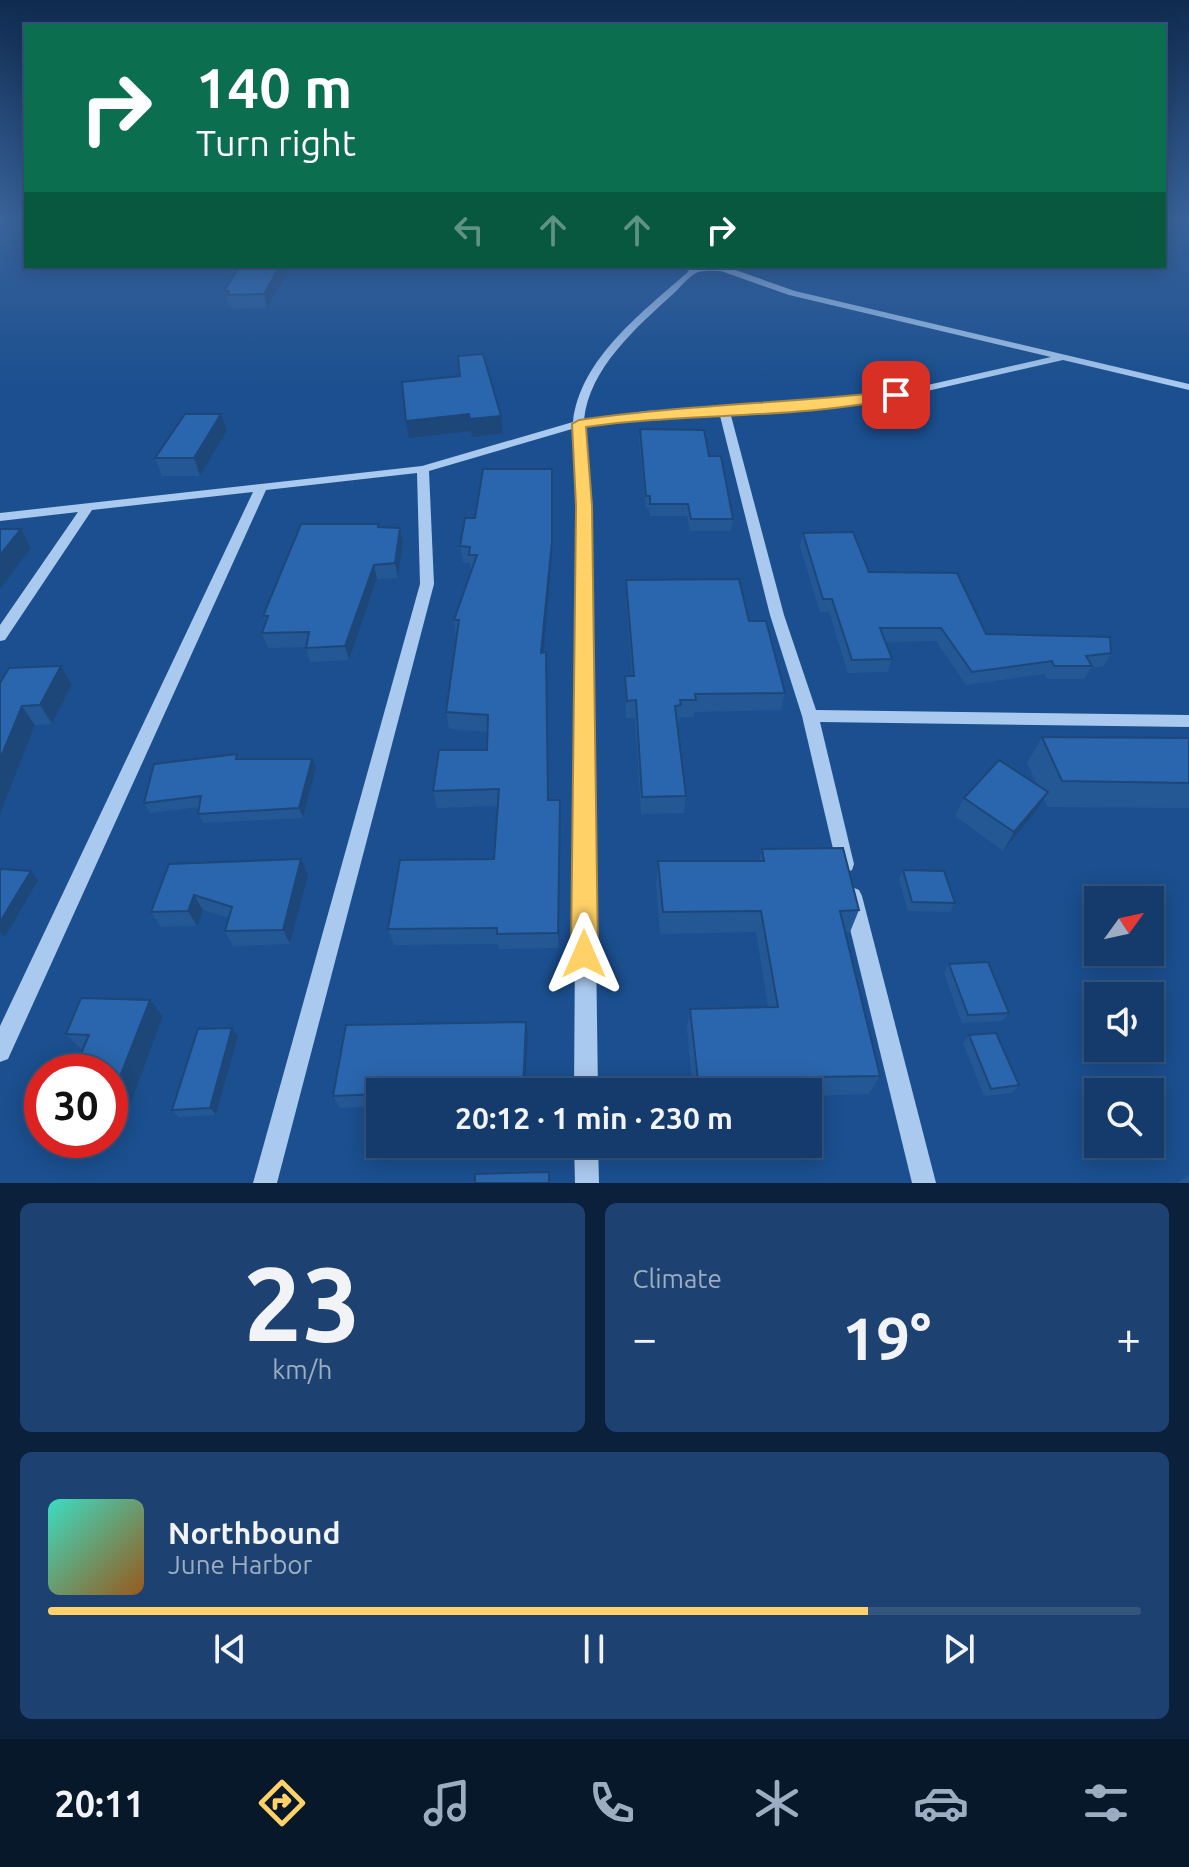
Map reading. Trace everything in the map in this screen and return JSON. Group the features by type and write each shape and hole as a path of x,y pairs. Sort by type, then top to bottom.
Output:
{"street":[{"path":"586,1078 585,522 579,424 582,399 612,353 680,275"},
{"path":"744,275 792,293 1189,387"},
{"path":"0,517 423,469 579,424 646,414 879,399 1060,358"},
{"path":"724,410 777,615 810,716 924,1183"},
{"path":"265,1183 427,584 423,469"},
{"path":"0,1051 261,488"},
{"path":"0,636 88,507"},
{"path":"810,716 1189,721"},
{"path":"586,1158 587,1183"}],"building":[{"path":"234,275 275,275 264,294 227,295 229,291 224,291"},
{"path":"483,354 501,416 470,419 469,414 406,421 402,382 460,376 458,356"},
{"path":"185,414 221,414 194,458 155,458"},
{"path":"640,429 704,430 709,456 721,456 733,519 691,519 688,504 650,504 650,496 646,496"},
{"path":"483,469 552,469 552,541 541,653 546,652 548,800 560,800 558,933 497,934 497,928 388,929 400,860 494,859 499,789 433,791 439,750 487,750 488,715 446,712 459,620 454,620 477,555 469,555 470,547 460,546 465,518 475,518"},
{"path":"301,524 379,524 378,527 400,528 395,563 374,565 345,646 306,648 309,632 262,633 268,616 263,616"},
{"path":"0,529 21,529 0,555"},
{"path":"853,532 869,572 957,573 986,634 1110,637 1111,653 1086,656 1092,666 1054,666 1052,661 972,672 941,628 880,628 892,659 852,660 832,599 823,599 803,533"},
{"path":"739,579 749,621 766,621 785,693 695,694 696,700 680,700 681,705 675,706 686,796 642,797 636,700 627,701 625,676 634,676 626,580"},
{"path":"61,666 40,705 22,706 0,759 0,683 9,668"},
{"path":"1042,737 1189,738 1189,783 1062,781"},
{"path":"237,754 236,759 312,759 299,808 198,814 201,796 144,803 154,764"},
{"path":"999,760 1048,792 1014,832 964,798"},
{"path":"843,848 859,910 840,911 880,1076 698,1078 690,1009 778,1007 761,911 663,912 658,861 764,861 762,849"},
{"path":"301,859 283,930 225,931 232,907 194,895 188,911 151,912 169,864"},
{"path":"903,870 944,871 955,903 912,902"},
{"path":"0,871 31,871 0,922"},
{"path":"988,962 1009,1013 968,1015 949,964"},
{"path":"81,998 150,1000 128,1056 81,1054 89,1035 66,1034"},
{"path":"526,1022 523,1078 366,1078 366,1095 333,1096 346,1025"},
{"path":"232,1028 210,1108 172,1110 198,1029"},
{"path":"996,1033 1019,1085 991,1089 969,1035"},
{"path":"549,1172 549,1183 475,1183 475,1174"}],"route":[{"path":"584,954 584,506 579,424 646,414 811,405 896,395"}]}
